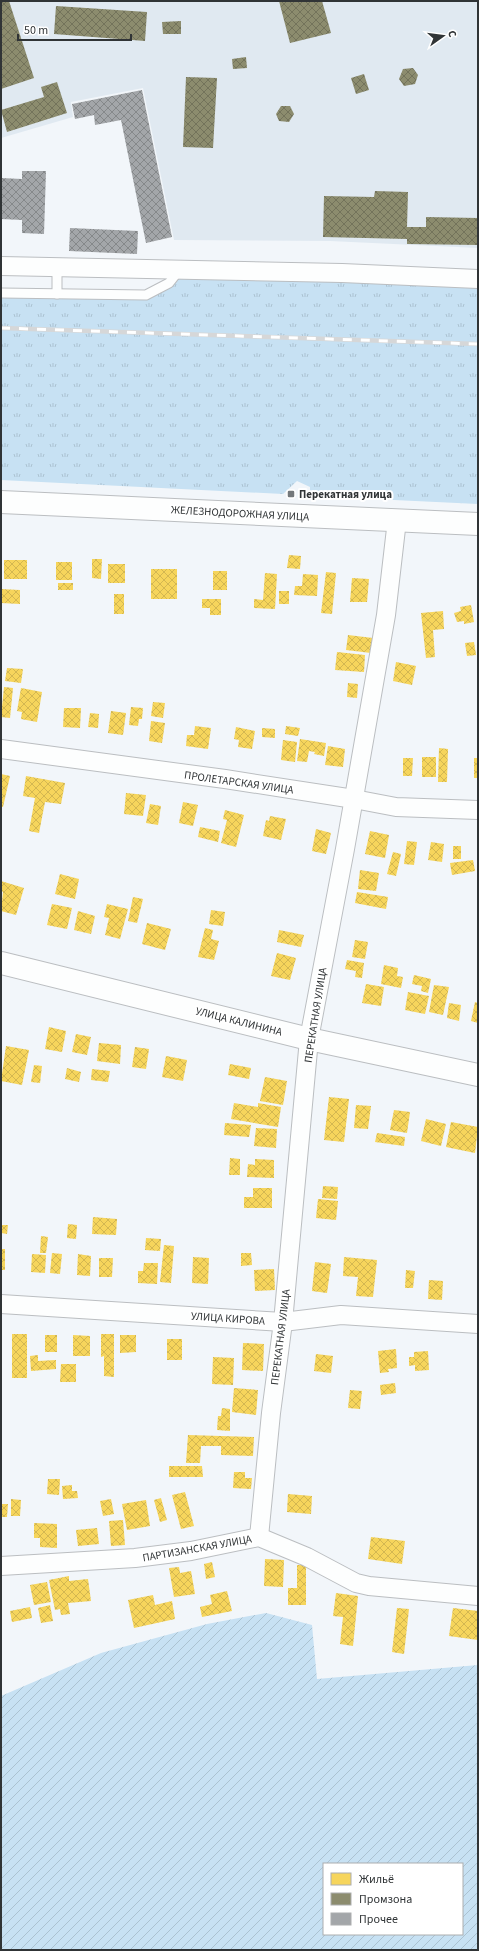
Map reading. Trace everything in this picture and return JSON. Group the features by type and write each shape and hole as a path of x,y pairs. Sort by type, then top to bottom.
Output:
{"street":[{"path":"1,266 342,273 478,279"},
{"name":"ЖЕЛЕЗНОДОРОЖНАЯ УЛИЦА","path":"1,502 478,524"},
{"name":"ПЕРЕКАТНАЯ УЛИЦА","path":"260,1537 271,1413 283,1322 308,1039 354,799 386,615 397,520"},
{"name":"ПРОЛЕТАРСКАЯ УЛИЦА","path":"1,749 217,778 396,807 478,810"},
{"name":"УЛИЦА КАЛИНИНА","path":"1,963 308,1039 478,1075"},
{"name":"УЛИЦА КИРОВА","path":"1,1304 283,1322 341,1315 478,1324"},
{"name":"ПАРТИЗАНСКАЯ УЛИЦА","path":"1,1566 135,1558 191,1551 260,1537 307,1557 356,1583 369,1586 478,1596"}],"lane":[{"path":"57,266 57,294"},
{"path":"1,293 146,295 169,283 180,269"}],"shaded area":[{"path":"1,1 478,1 478,248 330,241 174,240 143,88 71,102 73,117 1,138"}],"green space":[{"path":"180,269 478,279 478,504 310,496 310,487 297,481 283,494 1,480 1,293 146,295 169,283"},
{"path":"266,1613 312,1625 317,1679 478,1665 478,1950 1,1950 1,1696 101,1653 207,1624"}],"building: Жильё":[{"path":"289,555 301,556 300,569 287,568"},
{"path":"92,559 102,559 101,579 92,578"},
{"path":"4,560 27,560 27,579 4,579"},
{"path":"56,562 72,562 72,580 56,580"},
{"path":"108,564 125,564 125,583 108,583"},
{"path":"151,569 177,569 177,599 151,599"},
{"path":"213,571 227,571 227,590 213,590"},
{"path":"326,572 336,573 332,614 321,613"},
{"path":"265,573 277,574 275,609 254,608 254,599 263,600"},
{"path":"303,574 318,575 317,596 294,595 295,586 302,586"},
{"path":"352,578 369,579 367,602 350,602"},
{"path":"58,583 73,583 73,590 58,590"},
{"path":"1,589 20,590 20,604 1,603"},
{"path":"279,591 289,591 289,604 279,604"},
{"path":"114,594 124,594 124,614 114,614"},
{"path":"202,599 221,599 221,615 210,615 210,608 202,608"},
{"path":"471,605 474,622 464,624 464,621 457,622 454,613 461,611 460,607"},
{"path":"443,611 444,629 433,630 435,657 426,658 421,613"},
{"path":"348,635 373,638 371,653 346,650"},
{"path":"474,642 476,655 467,656 465,643"},
{"path":"337,652 365,655 364,672 335,670"},
{"path":"396,662 416,666 412,685 393,681"},
{"path":"7,668 23,669 21,683 5,681"},
{"path":"348,683 358,684 357,698 347,697"},
{"path":"4,687 13,688 10,718 1,717"},
{"path":"21,688 42,692 37,722 21,719 22,712 17,711"},
{"path":"153,702 165,703 163,718 151,716"},
{"path":"131,707 143,708 142,719 139,719 138,726 129,725"},
{"path":"64,708 81,708 80,728 63,727"},
{"path":"111,711 126,713 123,735 108,733"},
{"path":"90,713 99,714 98,728 88,727"},
{"path":"151,721 165,723 162,743 149,741"},
{"path":"195,726 211,728 208,749 186,746 187,735 194,735"},
{"path":"286,726 300,728 298,736 285,734"},
{"path":"236,727 255,731 252,749 238,747 239,740 234,739"},
{"path":"262,728 275,729 275,738 262,737"},
{"path":"300,739 326,743 324,756 314,754 315,752 309,751 307,762 297,761"},
{"path":"283,740 297,742 295,762 281,760"},
{"path":"328,746 345,749 343,767 325,765"},
{"path":"439,748 448,749 447,782 438,782"},
{"path":"422,757 436,757 436,777 422,777"},
{"path":"403,758 413,758 412,776 403,776"},
{"path":"474,758 478,758 478,778 474,778"},
{"path":"1,774 10,776 3,807 1,807"},
{"path":"26,776 65,783 61,804 45,802 39,833 29,831 35,798 23,796"},
{"path":"126,793 146,795 143,816 124,814"},
{"path":"183,802 198,805 193,826 179,823"},
{"path":"150,804 161,806 158,825 146,823"},
{"path":"225,810 244,815 236,847 221,843 227,820 223,819"},
{"path":"270,816 286,819 281,840 263,836 266,820 269,821"},
{"path":"200,827 220,831 218,842 198,837"},
{"path":"316,829 331,833 326,854 312,851"},
{"path":"370,831 389,835 385,858 365,854"},
{"path":"407,841 417,842 414,865 404,864"},
{"path":"431,842 444,844 442,862 428,860"},
{"path":"453,846 461,846 461,859 453,859"},
{"path":"393,852 401,854 396,876 387,874"},
{"path":"473,860 475,871 452,875 450,863"},
{"path":"360,870 379,873 376,891 358,889"},
{"path":"60,874 79,879 75,899 55,894"},
{"path":"1,881 24,888 16,915 1,911 3,892 1,891"},
{"path":"357,892 388,897 386,909 355,903"},
{"path":"133,897 143,899 137,923 128,921"},
{"path":"52,904 72,908 67,929 47,925"},
{"path":"107,904 128,909 120,939 105,935 109,918 104,917"},
{"path":"211,910 225,912 223,926 209,924"},
{"path":"78,911 95,916 91,934 74,930"},
{"path":"147,923 171,929 165,950 142,944"},
{"path":"205,928 213,930 211,939 219,941 214,960 198,957"},
{"path":"279,930 304,935 301,947 277,942"},
{"path":"355,940 368,942 365,959 352,957"},
{"path":"277,953 296,958 290,980 271,976"},
{"path":"347,960 364,963 362,978 355,977 356,971 345,969"},
{"path":"384,965 398,968 397,976 403,977 401,988 381,984"},
{"path":"414,975 431,979 428,993 421,991 422,986 412,984"},
{"path":"366,984 384,987 381,1006 362,1003"},
{"path":"434,985 449,987 443,1015 429,1012"},
{"path":"408,992 429,996 425,1014 405,1010"},
{"path":"475,1002 478,1003 478,1023 471,1021"},
{"path":"449,1003 461,1005 459,1021 447,1018"},
{"path":"49,1027 66,1031 62,1052 45,1049"},
{"path":"76,1034 91,1037 87,1055 72,1052"},
{"path":"99,1043 121,1045 120,1064 97,1061"},
{"path":"6,1046 29,1050 22,1085 1,1081"},
{"path":"135,1047 149,1049 146,1069 132,1067"},
{"path":"166,1056 187,1060 183,1081 162,1077"},
{"path":"230,1064 251,1068 249,1079 228,1075"},
{"path":"34,1065 42,1066 40,1083 31,1082"},
{"path":"67,1068 81,1072 79,1082 65,1079"},
{"path":"92,1069 110,1071 108,1082 91,1080"},
{"path":"265,1077 287,1081 283,1105 260,1101"},
{"path":"329,1097 349,1099 344,1142 324,1140"},
{"path":"234,1103 258,1107 258,1103 281,1107 278,1127 231,1119"},
{"path":"356,1105 371,1106 368,1129 354,1128"},
{"path":"394,1110 410,1112 407,1133 390,1130"},
{"path":"426,1119 446,1124 441,1146 421,1141"},
{"path":"451,1122 478,1127 475,1153 446,1147"},
{"path":"225,1123 251,1125 249,1137 224,1135"},
{"path":"256,1128 277,1129 276,1148 254,1146"},
{"path":"377,1133 405,1137 404,1146 375,1142"},
{"path":"230,1158 240,1159 240,1175 229,1175"},
{"path":"255,1159 274,1160 274,1178 247,1177 248,1164 255,1165"},
{"path":"323,1186 338,1187 337,1199 322,1198"},
{"path":"253,1188 272,1188 272,1208 244,1208 244,1197 253,1197"},
{"path":"318,1199 338,1201 336,1220 316,1218"},
{"path":"93,1217 117,1219 116,1235 92,1234"},
{"path":"68,1224 77,1225 76,1239 67,1238"},
{"path":"1,1225 8,1225 7,1234 1,1233"},
{"path":"41,1236 48,1237 46,1253 40,1253"},
{"path":"146,1238 161,1239 160,1251 145,1250"},
{"path":"164,1245 174,1246 171,1283 160,1282"},
{"path":"1,1249 5,1249 5,1270 1,1270"},
{"path":"52,1253 62,1254 60,1274 50,1273"},
{"path":"241,1253 251,1253 252,1265 241,1266"},
{"path":"32,1254 46,1255 45,1273 31,1272"},
{"path":"78,1254 91,1256 90,1276 77,1275"},
{"path":"193,1257 209,1258 208,1284 192,1283"},
{"path":"344,1257 377,1260 373,1297 356,1296 358,1277 343,1276"},
{"path":"99,1258 113,1258 112,1277 99,1277"},
{"path":"315,1262 331,1264 327,1293 312,1291"},
{"path":"144,1263 158,1263 157,1284 138,1283 138,1271 143,1271"},
{"path":"274,1269 275,1290 255,1291 254,1270"},
{"path":"406,1270 415,1271 413,1288 405,1288"},
{"path":"429,1280 443,1281 442,1300 428,1299"},
{"path":"12,1334 27,1334 27,1378 12,1378"},
{"path":"101,1334 114,1334 114,1377 104,1376 104,1356 101,1357"},
{"path":"45,1335 57,1335 57,1352 45,1352"},
{"path":"73,1335 90,1336 90,1356 73,1356"},
{"path":"120,1335 136,1335 136,1352 120,1353"},
{"path":"167,1339 182,1339 182,1360 167,1360"},
{"path":"243,1343 264,1344 263,1371 242,1370"},
{"path":"396,1349 397,1368 388,1369 389,1372 380,1373 378,1351"},
{"path":"428,1351 429,1370 415,1371 415,1365 409,1366 409,1357 414,1357 414,1352"},
{"path":"316,1354 333,1356 331,1373 314,1371"},
{"path":"38,1355 38,1361 56,1360 56,1369 31,1371 30,1356"},
{"path":"213,1357 234,1358 233,1385 212,1384"},
{"path":"61,1364 76,1364 76,1382 60,1382"},
{"path":"395,1383 396,1393 381,1395 380,1385"},
{"path":"234,1388 258,1390 256,1415 232,1412"},
{"path":"350,1390 362,1391 360,1409 348,1408"},
{"path":"222,1408 230,1409 230,1431 217,1430 218,1416 221,1416"},
{"path":"188,1435 254,1437 253,1456 221,1455 221,1446 201,1446 200,1463 186,1463"},
{"path":"169,1466 202,1466 203,1477 169,1477"},
{"path":"234,1472 245,1472 245,1478 252,1478 251,1489 233,1488"},
{"path":"48,1479 60,1479 59,1495 47,1494"},
{"path":"72,1485 72,1491 77,1491 78,1498 63,1499 62,1486"},
{"path":"185,1492 194,1526 181,1529 172,1495"},
{"path":"288,1494 312,1496 311,1514 287,1512"},
{"path":"161,1498 167,1520 160,1522 154,1500"},
{"path":"11,1499 21,1500 20,1516 11,1516"},
{"path":"111,1499 114,1514 103,1516 100,1501"},
{"path":"146,1500 150,1526 127,1530 122,1504"},
{"path":"1,1504 8,1504 7,1517 1,1517"},
{"path":"123,1520 125,1545 111,1546 109,1521"},
{"path":"34,1523 57,1524 57,1548 40,1547 40,1538 34,1538"},
{"path":"97,1528 99,1544 78,1546 76,1530"},
{"path":"371,1537 405,1541 402,1564 368,1559"},
{"path":"265,1559 284,1560 283,1587 264,1586"},
{"path":"212,1562 215,1577 206,1579 204,1564"},
{"path":"297,1565 306,1565 306,1605 288,1605 288,1588 297,1588"},
{"path":"179,1567 180,1573 191,1571 195,1594 174,1597 169,1568"},
{"path":"69,1576 69,1581 88,1579 91,1601 68,1603 70,1614 61,1615 60,1609 55,1610 49,1580"},
{"path":"47,1582 51,1602 34,1605 30,1585"},
{"path":"227,1591 232,1611 202,1617 200,1607 212,1604 210,1595"},
{"path":"336,1593 358,1596 353,1646 340,1644 343,1617 333,1616"},
{"path":"153,1595 155,1605 172,1601 175,1619 134,1628 128,1600"},
{"path":"50,1605 53,1621 41,1623 38,1608"},
{"path":"30,1607 32,1618 12,1622 10,1611"},
{"path":"397,1608 409,1609 404,1654 392,1652"},
{"path":"453,1608 478,1611 478,1640 449,1636"}],"building: Промзона":[{"path":"1,1 9,1 34,78 1,89"},
{"path":"279,1 322,1 331,33 290,43"},
{"path":"56,6 147,12 145,41 54,34"},
{"path":"181,21 181,34 163,34 162,22"},
{"path":"246,57 247,68 233,69 232,59"},
{"path":"413,68 418,75 415,84 404,86 399,79 403,69"},
{"path":"364,74 369,90 356,94 351,78"},
{"path":"186,77 217,78 213,148 183,147"},
{"path":"57,82 67,113 7,132 1,110 44,97 41,87"},
{"path":"281,106 290,106 294,114 289,122 279,121 276,114"},
{"path":"375,191 408,192 407,227 426,227 426,217 478,218 478,245 407,244 407,239 323,237 324,196 374,197"}],"building: Прочее":[{"path":"142,90 172,237 146,243 121,120 95,125 94,115 75,119 72,104"},
{"path":"22,171 46,171 44,234 22,233 22,220 1,219 1,178 22,179"},
{"path":"70,228 138,231 137,254 69,251"}],"railway":[{"path":"1,328 478,344"}],"place":[{"name":"Перекатная улица","path":"291,494"}]}
